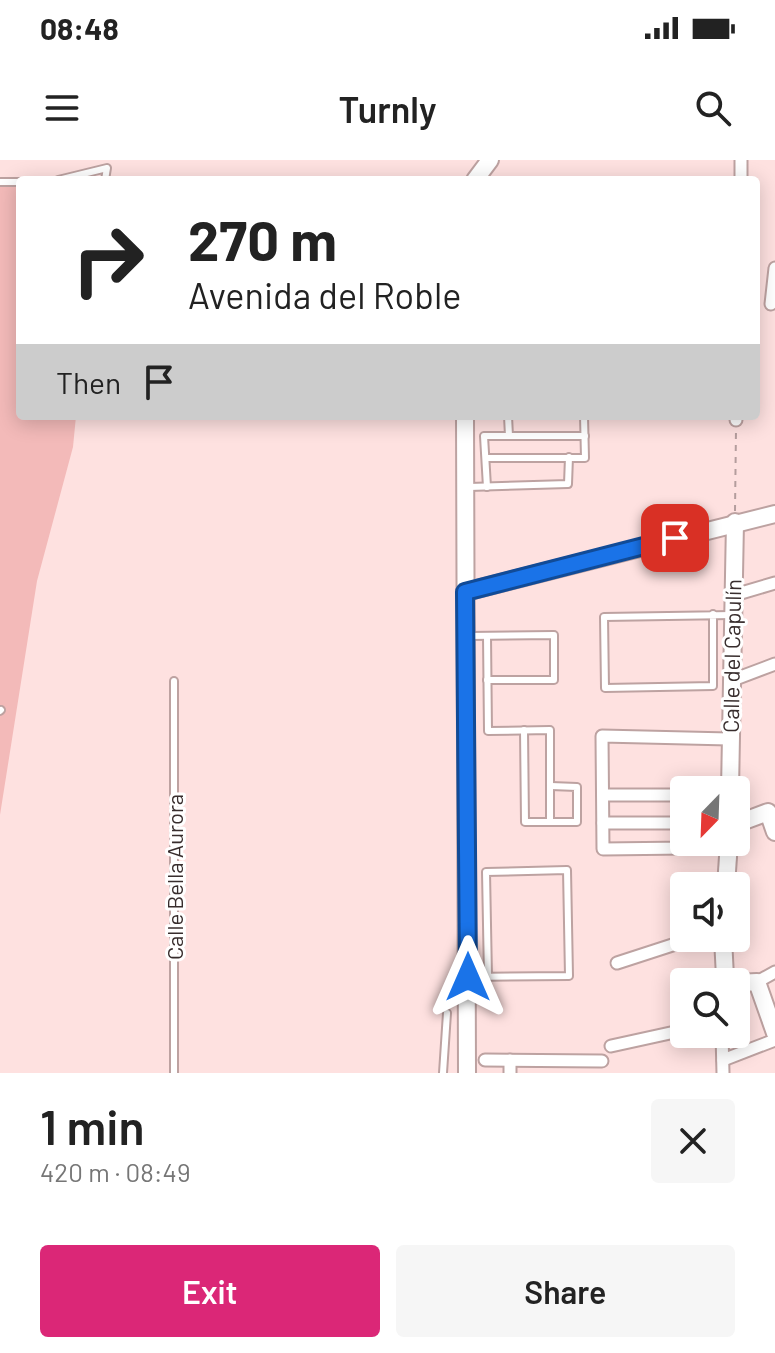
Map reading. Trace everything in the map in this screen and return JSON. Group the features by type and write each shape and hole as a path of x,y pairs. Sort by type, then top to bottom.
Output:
{"street":[{"path":"773,304 775,268"},
{"path":"465,420 467,1073"},
{"path":"465,592 775,514"},
{"name":"Calle del Capulín","path":"730,776 731,596 735,522"},
{"path":"731,596 775,583"},
{"path":"730,681 775,664"},
{"path":"670,848 603,849 602,736 729,739"},
{"path":"603,795 670,795"},
{"path":"750,819 772,810 775,832"},
{"path":"603,823 670,823"},
{"path":"617,963 670,946"},
{"path":"750,982 757,982 775,972"},
{"path":"757,982 775,1033"},
{"path":"611,1046 670,1033"},
{"path":"723,1060 775,1040"},
{"path":"723,1048 723,1073"},
{"path":"485,1060 571,1067 602,1061"},
{"path":"510,1060 510,1073"}],"lane":[{"path":"70,176 108,164"},
{"path":"508,420 509,436"},
{"path":"486,458 585,458 584,420"},
{"path":"487,487 484,436 585,436"},
{"path":"465,487 568,484 569,457"},
{"path":"713,614 713,686 605,688 604,617 713,614 732,615"},
{"path":"466,636 554,635 554,680 487,680"},
{"path":"487,636 488,731 550,730 550,822"},
{"name":"Calle Bella Aurora","path":"174,681 174,1073"},
{"path":"524,730 525,822 577,822 577,787 551,786"},
{"path":"468,977 488,977 569,976 567,870 486,872 488,977"},
{"path":"443,1073 447,1013"}],"path":[{"path":"735,522 736,420"}],"shaded area":[{"path":"16,185 16,420 76,420 73,447 37,581 0,815 0,186"}],"route":[{"path":"468,977 465,592 675,538"}]}
